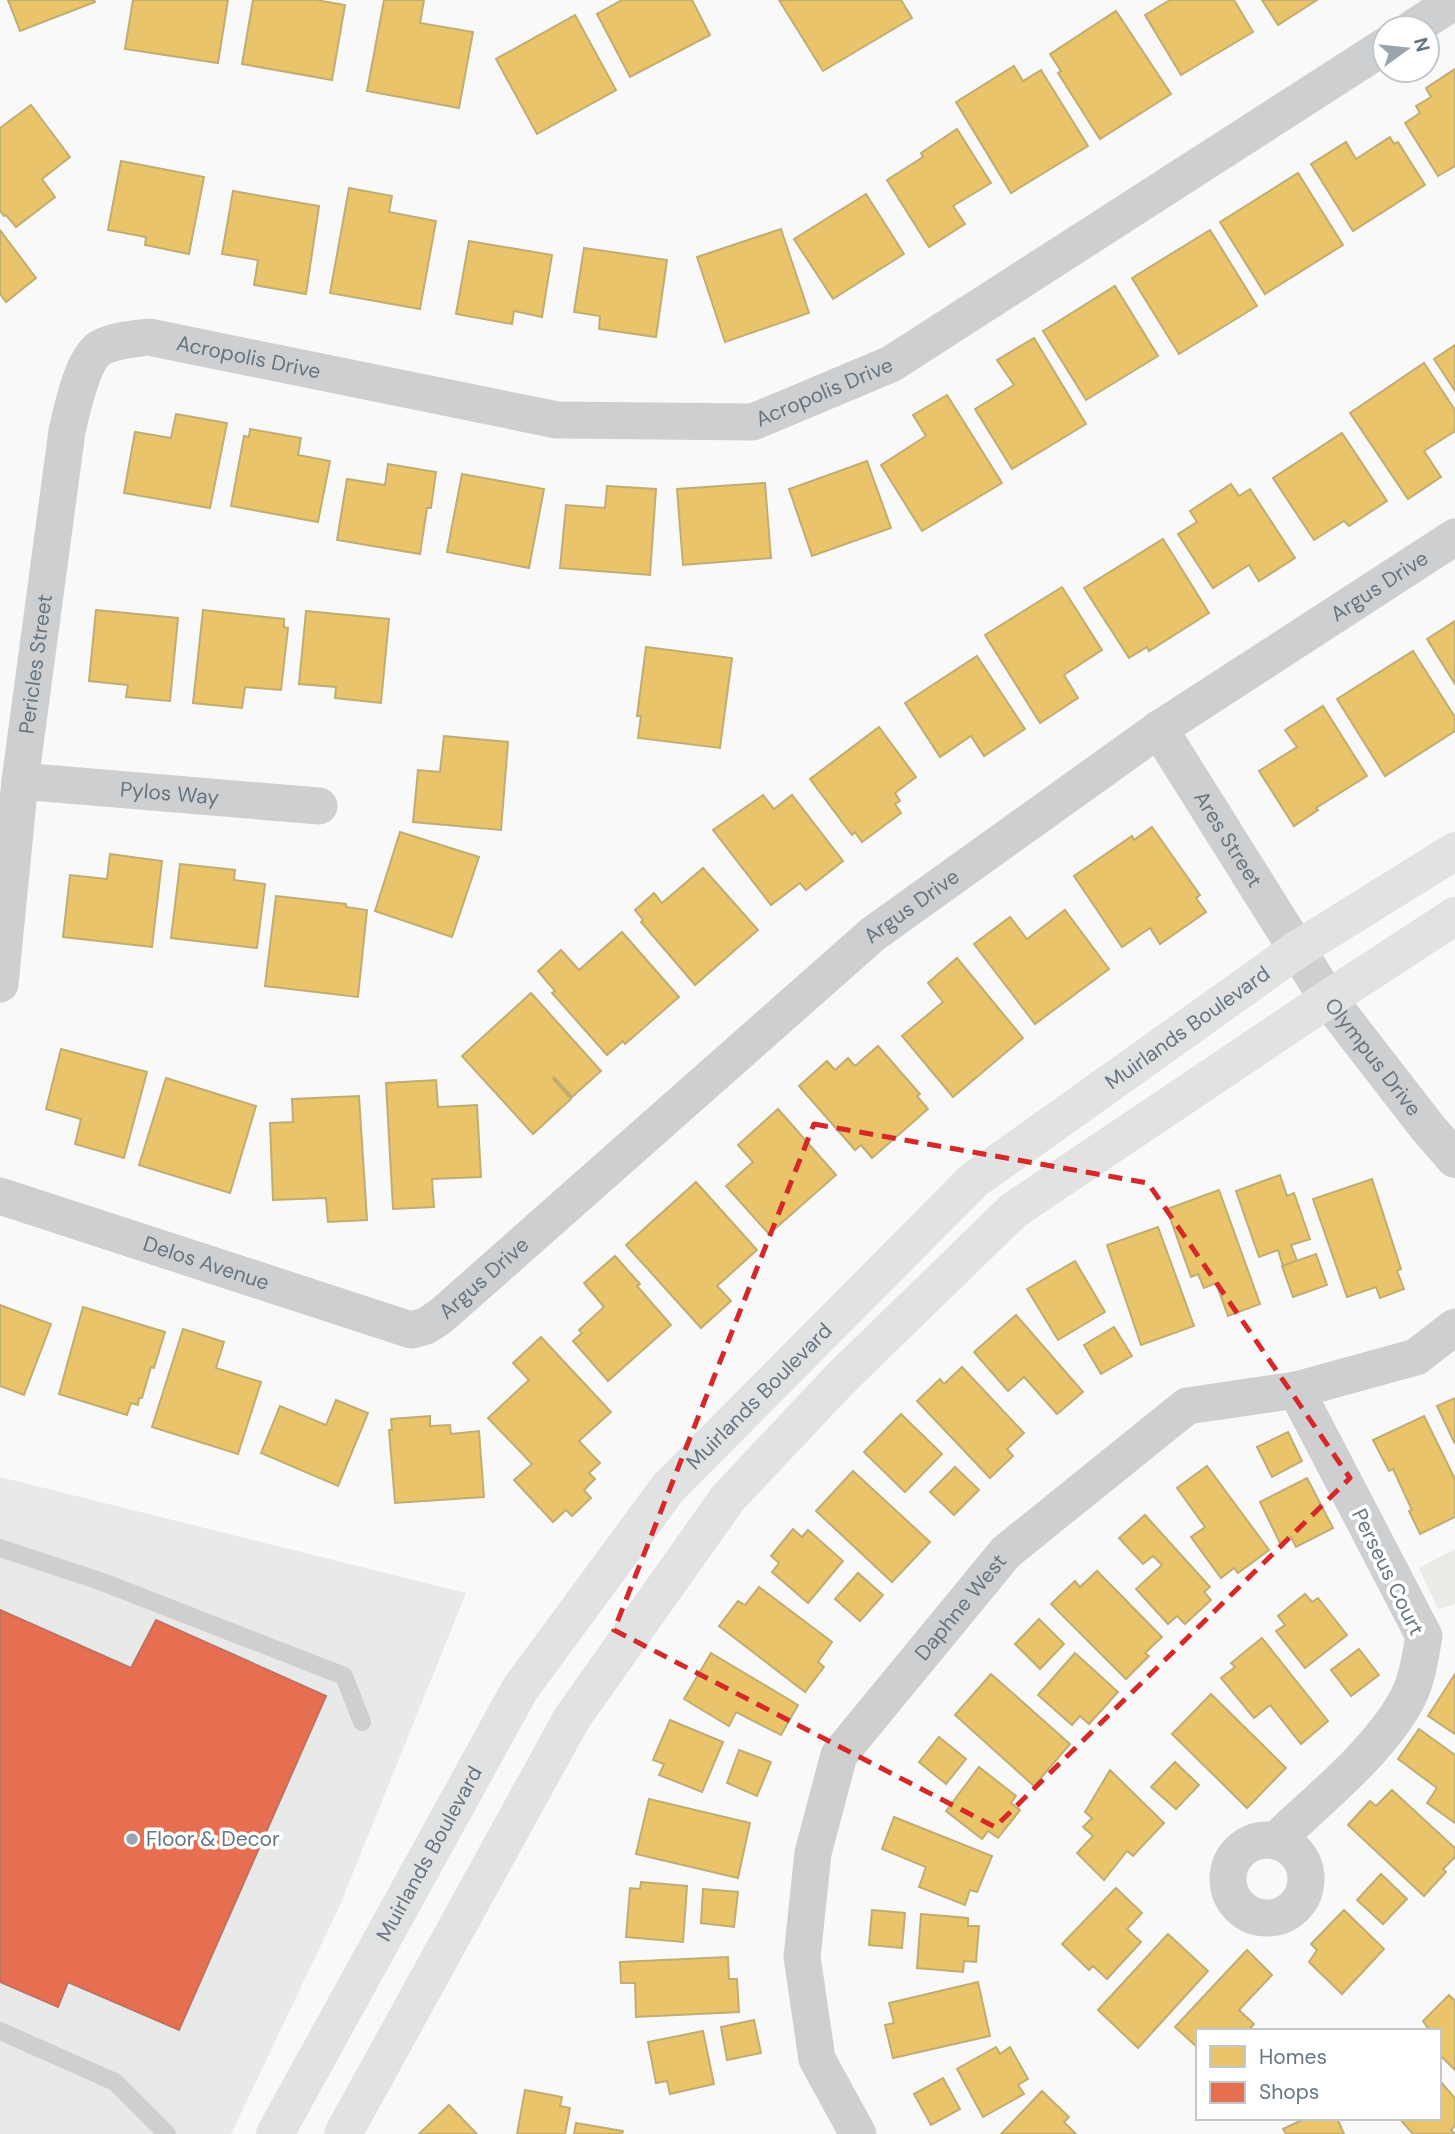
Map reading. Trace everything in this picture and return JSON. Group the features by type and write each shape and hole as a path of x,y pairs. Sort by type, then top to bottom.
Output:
{"main road":[{"name":"Muirlands Boulevard","path":"275,2134 520,1689 668,1488 974,1180 1298,949 1455,851"},
{"path":"343,2134 572,1718 728,1498 842,1377 1014,1210 1455,916"}],"street":[{"path":"1435,14 1455,1"},
{"name":"Acropolis Drive","path":"98,349 123,340 149,337 557,420 753,422 891,363 1371,55"},
{"name":"Pericles Street","path":"0,984 20,781 67,431 76,392 98,349"},
{"name":"Argus Drive","path":"411,1331 426,1326 441,1316 873,934 1159,729 1455,537"},
{"name":"Ares Street","path":"1159,729 1298,949"},
{"name":"Pylos Way","path":"20,781 318,806"},
{"name":"Olympus Drive","path":"1298,949 1328,999 1455,1159"},
{"name":"Delos Avenue","path":"0,1196 411,1331"},
{"name":"Daphne West","path":"858,2134 817,2059 802,1957 813,1853 839,1755 1006,1552 1187,1406 1296,1390 1416,1357 1455,1328"},
{"name":"Perseus Court","path":"1275,1841 1378,1742 1406,1702 1416,1676 1424,1636 1296,1390"}],"lane":[{"path":"0,1549 100,1581 344,1676 362,1722"},
{"path":"0,2031 115,2082 167,2134"}],"highlighted area":[{"path":"814,1124 1148,1183 1350,1478 995,1827 614,1630"}],"shaded area":[{"path":"0,1477 466,1593 340,1905 231,2134 0,2134"},
{"path":"1455,1549 1455,1604 1438,1609 1419,1568"}],"building: Homes":[{"path":"8,0 94,0 95,2 20,31"},
{"path":"133,0 228,0 218,63 125,49"},
{"path":"253,0 316,0 345,5 332,80 242,64"},
{"path":"384,0 424,0 420,23 473,32 459,108 367,91"},
{"path":"622,0 692,0 710,35 630,77 597,14"},
{"path":"779,0 901,0 912,18 823,71"},
{"path":"1170,0 1234,0 1253,32 1181,75 1145,15"},
{"path":"1262,0 1317,0 1278,25"},
{"path":"1116,11 1171,94 1100,139 1058,73 1061,71 1050,54"},
{"path":"575,15 616,90 537,134 496,59"},
{"path":"1014,66 1023,81 1041,70 1088,146 1011,193 956,102"},
{"path":"1455,69 1455,166 1438,176 1405,123 1420,113 1416,106 1431,97 1426,88 1432,84 1441,84 1441,78"},
{"path":"31,105 70,157 42,179 55,197 16,227 0,211 0,128"},
{"path":"957,129 991,183 953,206 965,224 929,247 887,180 923,157 921,153"},
{"path":"1390,137 1394,144 1398,142 1425,185 1353,231 1311,164 1346,142 1356,159"},
{"path":"121,161 204,177 189,254 145,245 146,237 108,230"},
{"path":"1298,173 1343,245 1265,294 1220,222"},
{"path":"349,188 392,196 389,212 436,221 420,309 330,293"},
{"path":"233,191 319,206 306,294 254,285 258,260 222,254"},
{"path":"866,194 904,254 833,299 794,239"},
{"path":"781,229 809,313 725,342 697,257"},
{"path":"0,230 36,278 6,302 0,294"},
{"path":"1210,230 1257,306 1179,354 1132,278"},
{"path":"469,241 552,255 542,317 514,311 512,324 456,314"},
{"path":"584,248 667,260 656,337 599,329 600,316 574,312"},
{"path":"1115,286 1158,356 1086,400 1043,331"},
{"path":"1034,338 1086,424 1012,469 975,409 1014,385 997,360"},
{"path":"1455,345 1455,391 1434,359"},
{"path":"1424,363 1455,410 1455,431 1424,451 1441,477 1408,499 1350,413"},
{"path":"947,395 1002,483 922,531 881,465 926,436 913,415"},
{"path":"176,414 227,423 210,508 124,493 135,432 171,438"},
{"path":"250,429 301,438 298,455 330,461 318,522 231,506 244,436 249,437"},
{"path":"1342,433 1387,501 1349,526 1344,521 1314,540 1273,478"},
{"path":"867,461 891,528 812,556 789,489"},
{"path":"388,464 436,472 420,554 337,540 347,479 385,485"},
{"path":"462,474 544,489 529,568 447,552"},
{"path":"765,483 771,558 683,565 677,489"},
{"path":"1231,484 1239,496 1250,489 1295,558 1259,581 1249,565 1213,588 1178,534 1197,522 1190,511"},
{"path":"607,486 656,489 650,575 560,568 566,505 605,508"},
{"path":"1163,539 1209,613 1149,651 1147,647 1129,658 1084,588"},
{"path":"1062,587 1102,650 1064,675 1078,698 1040,723 985,635"},
{"path":"96,610 178,618 170,701 126,697 128,685 89,681"},
{"path":"203,610 284,619 284,627 288,628 281,690 245,687 242,708 193,703"},
{"path":"306,611 389,619 381,703 335,698 336,687 299,684"},
{"path":"1455,621 1455,684 1427,639"},
{"path":"646,647 732,658 720,748 638,738 641,716 637,716"},
{"path":"1413,651 1455,717 1455,731 1385,776 1337,699"},
{"path":"977,656 1025,729 984,756 971,736 940,757 905,703"},
{"path":"1323,706 1367,776 1316,808 1318,810 1294,826 1259,771 1297,747 1285,730"},
{"path":"879,727 916,777 895,793 900,801 895,804 901,813 862,842 855,832 852,835 810,779"},
{"path":"444,736 508,742 501,830 413,822 418,770 440,772"},
{"path":"763,795 774,809 792,795 843,861 806,890 800,883 771,905 713,830"},
{"path":"1152,827 1200,895 1196,898 1206,912 1160,944 1150,928 1122,947 1074,876 1132,836 1134,840"},
{"path":"400,832 479,857 452,937 375,911"},
{"path":"110,854 162,861 152,947 63,937 70,875 107,879"},
{"path":"180,864 235,870 234,880 265,884 257,948 171,938"},
{"path":"703,868 758,930 695,985 641,922 643,920 635,910 654,893 662,903"},
{"path":"276,896 346,904 346,907 367,910 358,997 265,986"},
{"path":"1065,910 1109,969 1035,1024 974,944 1010,917 1027,939"},
{"path":"622,932 679,997 625,1044 623,1041 607,1055 552,993 555,991 538,971 561,950 579,970"},
{"path":"957,958 1023,1038 953,1097 902,1036 943,1002 928,983"},
{"path":"531,993 601,1071 572,1097 554,1077 571,1099 533,1134 462,1056"},
{"path":"878,1046 920,1094 917,1096 928,1109 872,1158 861,1145 855,1150 799,1086 827,1061 835,1070 848,1058 855,1066"},
{"path":"61,1049 147,1072 124,1158 75,1144 81,1119 46,1109"},
{"path":"166,1078 256,1106 230,1193 139,1165"},
{"path":"436,1080 438,1107 477,1105 481,1177 432,1179 434,1207 393,1209 386,1083"},
{"path":"359,1096 367,1220 328,1222 326,1198 273,1200 270,1123 293,1122 292,1099"},
{"path":"778,1109 836,1175 769,1234 726,1186 753,1162 738,1145"},
{"path":"1280,1175 1287,1196 1294,1193 1310,1239 1291,1245 1297,1261 1283,1266 1278,1250 1259,1257 1236,1191"},
{"path":"1372,1179 1401,1269 1397,1271 1404,1289 1380,1298 1376,1287 1347,1297 1313,1199"},
{"path":"696,1182 757,1250 717,1286 731,1301 701,1328 626,1245"},
{"path":"1219,1190 1260,1304 1228,1316 1216,1283 1204,1288 1198,1274 1191,1277 1167,1209"},
{"path":"1158,1227 1194,1326 1141,1345 1107,1245"},
{"path":"1316,1254 1327,1285 1293,1297 1282,1266"},
{"path":"615,1256 671,1325 608,1381 573,1341 582,1333 579,1330 604,1307 584,1283"},
{"path":"1075,1261 1105,1312 1058,1340 1027,1289"},
{"path":"0,1305 51,1324 24,1395 0,1386"},
{"path":"83,1307 165,1332 142,1398 139,1398 138,1405 131,1403 127,1415 59,1394"},
{"path":"1016,1315 1083,1392 1057,1414 1024,1377 1008,1391 974,1352"},
{"path":"1114,1327 1132,1356 1101,1374 1084,1345"},
{"path":"183,1329 224,1342 216,1368 261,1382 238,1454 152,1427"},
{"path":"541,1337 611,1412 579,1441 600,1463 589,1473 595,1479 584,1490 591,1498 572,1516 566,1510 553,1522 514,1480 532,1464 488,1418 529,1380 513,1363"},
{"path":"962,1367 1024,1433 1007,1449 1013,1456 990,1478 917,1401 940,1379 944,1384"},
{"path":"1455,1398 1455,1444 1437,1406"},
{"path":"336,1400 368,1413 338,1486 261,1453 280,1406 326,1425"},
{"path":"901,1414 942,1454 905,1492 864,1452"},
{"path":"430,1416 430,1426 450,1425 451,1434 479,1431 484,1497 395,1503 389,1430 392,1430 391,1419"},
{"path":"1424,1416 1455,1479 1455,1517 1420,1534 1393,1469 1389,1471 1373,1440"},
{"path":"1288,1432 1302,1461 1272,1477 1257,1447"},
{"path":"1207,1466 1269,1550 1238,1573 1234,1568 1221,1578 1191,1537 1205,1527 1177,1488"},
{"path":"955,1467 979,1490 954,1515 930,1492"},
{"path":"853,1471 930,1542 892,1582 816,1511"},
{"path":"1307,1478 1333,1528 1296,1547 1291,1537 1280,1543 1260,1502"},
{"path":"1145,1515 1210,1587 1204,1592 1211,1600 1185,1624 1177,1616 1168,1624 1136,1589 1162,1565 1153,1556 1143,1564 1119,1538"},
{"path":"793,1529 802,1537 808,1530 843,1561 808,1603 772,1572 779,1563 771,1556"},
{"path":"1097,1571 1162,1637 1145,1653 1149,1656 1126,1679 1051,1604 1075,1581 1080,1587"},
{"path":"858,1573 883,1595 860,1621 835,1599"},
{"path":"759,1587 832,1642 818,1662 824,1667 805,1692 719,1626 738,1601 745,1605"},
{"path":"1305,1594 1312,1602 1318,1598 1347,1635 1305,1668 1276,1631 1285,1625 1278,1616"},
{"path":"1039,1619 1064,1644 1040,1669 1015,1644"},
{"path":"1262,1638 1328,1721 1301,1744 1270,1705 1254,1718 1221,1678 1235,1667 1231,1663"},
{"path":"1359,1649 1379,1675 1351,1696 1331,1670"},
{"path":"711,1653 798,1705 781,1735 736,1712 729,1726 684,1699"},
{"path":"1075,1653 1118,1692 1089,1724 1080,1716 1072,1725 1038,1695"},
{"path":"991,1674 1070,1744 1034,1786 955,1715"},
{"path":"1455,1674 1455,1734 1428,1716"},
{"path":"1211,1694 1286,1768 1247,1808 1172,1734"},
{"path":"670,1720 723,1742 702,1792 659,1775 664,1764 653,1760"},
{"path":"1419,1729 1455,1755 1455,1823 1427,1803 1437,1788 1398,1759"},
{"path":"939,1737 966,1759 946,1784 919,1762"},
{"path":"739,1750 771,1762 757,1796 727,1783"},
{"path":"1175,1762 1199,1785 1176,1809 1151,1787"},
{"path":"979,1767 1016,1796 1011,1803 1020,1810 998,1838 988,1831 982,1839 946,1811"},
{"path":"1110,1770 1164,1823 1133,1856 1127,1851 1104,1880 1077,1853 1093,1836 1083,1827 1092,1818 1085,1812"},
{"path":"1392,1790 1455,1848 1455,1857 1443,1869 1446,1872 1424,1896 1348,1825 1370,1801 1376,1806"},
{"path":"649,1799 750,1823 738,1878 636,1854"},
{"path":"894,1817 992,1856 977,1892 970,1890 965,1905 919,1887 926,1867 882,1849"},
{"path":"1381,1874 1407,1899 1383,1924 1357,1900"},
{"path":"641,1882 687,1886 683,1942 626,1937 630,1888 640,1889"},
{"path":"1116,1888 1142,1913 1127,1929 1141,1942 1107,1979 1093,1966 1089,1970 1062,1944"},
{"path":"703,1889 738,1892 734,1927 701,1923"},
{"path":"872,1910 905,1913 902,1948 869,1945"},
{"path":"1344,1910 1384,1949 1342,1994 1309,1962 1317,1950 1311,1944"},
{"path":"921,1914 968,1918 968,1926 979,1926 976,1962 964,1961 963,1972 917,1968"},
{"path":"1168,1934 1208,1971 1138,2048 1098,2010"},
{"path":"1247,1950 1272,1975 1239,2010 1254,2024 1250,2029 1196,2029 1196,2046 1175,2027"},
{"path":"728,1957 729,1979 737,1979 739,2012 636,2017 635,1983 621,1983 620,1962"},
{"path":"978,1982 990,2036 893,2058 885,2025 894,2023 889,2003"},
{"path":"1449,1995 1455,2001 1455,2070 1441,2056 1441,2029 1429,2029 1423,2021"},
{"path":"754,2020 761,2053 727,2060 721,2027"},
{"path":"703,2031 714,2084 670,2094 667,2081 656,2083 648,2042"},
{"path":"996,2047 1000,2054 1010,2047 1028,2079 1018,2085 1024,2094 983,2117 957,2069"},
{"path":"943,2078 960,2109 931,2125 914,2094"},
{"path":"1441,2082 1455,2098 1455,2126 1451,2130 1455,2134 1413,2134 1401,2120 1441,2120"},
{"path":"525,2090 562,2097 560,2106 570,2108 565,2134 517,2134"},
{"path":"1042,2091 1069,2117 1064,2122 1076,2134 1001,2134"},
{"path":"449,2105 477,2134 419,2134"},
{"path":"1302,2120 1338,2120 1344,2134 1286,2134 1283,2129"},
{"path":"576,2123 623,2131 622,2134 574,2134"}],"building: Shops":[{"name":"Floor & Decor","path":"0,1610 131,1668 156,1620 326,1696 179,2030 68,1982 58,2007 0,1982"}],"place":[{"name":"Floor & Decor","path":"132,1839"}]}
